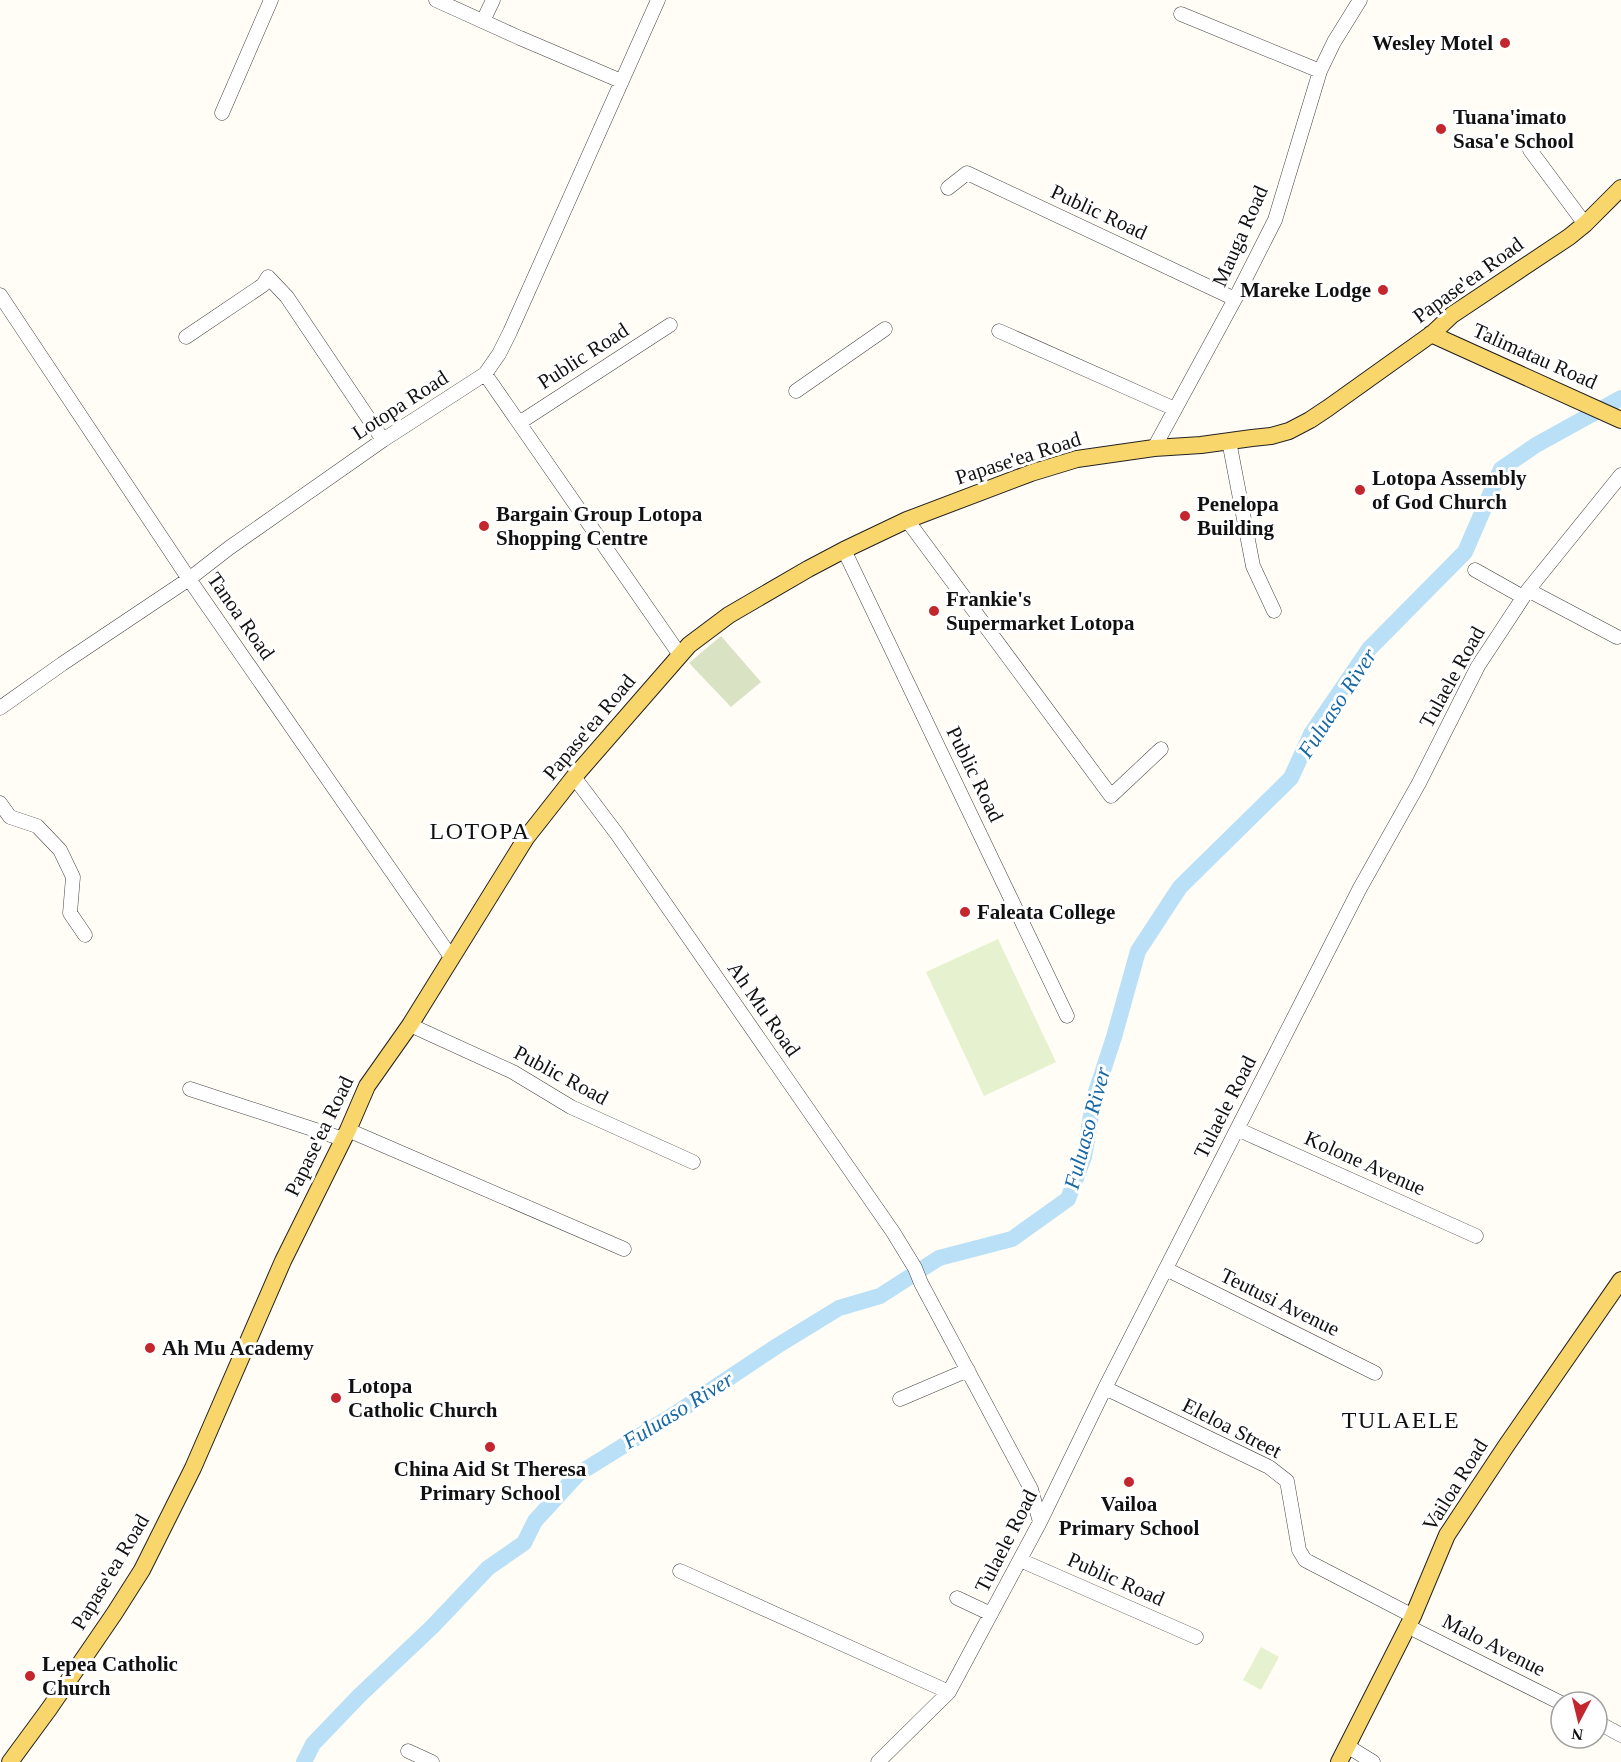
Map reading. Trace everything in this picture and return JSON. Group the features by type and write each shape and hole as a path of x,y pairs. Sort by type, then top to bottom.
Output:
{"main road":[{"name":"Papase'ea Road","path":"10,1762 142,1570 212,1428 283,1261 346,1135 367,1086 410,1025 526,838 574,777 680,655 702,634 729,615 844,550 907,520 1032,473 1077,459 1154,448 1271,436 1310,420 1431,334 1452,315 1585,224 1621,188"},
{"name":"Talimatau Road","path":"1431,334 1621,420"},
{"name":"Vailoa Road","path":"1339,1762 1410,1621 1447,1535 1621,1280"}],"street":[{"path":"222,113 271,0"},
{"path":"436,0 621,81"},
{"path":"483,21 493,0"},
{"name":"Lotopa Road","path":"0,708 189,579 229,548 383,440 485,374 499,354 510,332 658,0"},
{"name":"Mauga Road","path":"1154,448 1275,220 1320,71 1334,42 1360,0"},
{"path":"1181,14 1320,71"},
{"path":"1530,150 1585,224"},
{"name":"Public Road","path":"948,188 967,173 1235,299"},
{"path":"186,337 263,285 268,277 287,297 383,440"},
{"name":"Tanoa Road","path":"0,295 189,579 451,957"},
{"name":"Public Road","path":"519,423 670,325"},
{"path":"796,391 885,329"},
{"path":"999,331 1175,409"},
{"path":"485,374 680,655"},
{"path":"1228,441 1253,566 1274,611"},
{"name":"Tulaele Road","path":"878,1762 949,1692 992,1614 1360,888 1419,783 1478,666 1526,594 1621,475"},
{"path":"907,520 1111,795 1161,749"},
{"name":"Public Road","path":"844,550 1067,1016"},
{"path":"1475,570 1617,637"},
{"name":"Ah Mu Road","path":"574,777 617,834 893,1232 915,1268 968,1370"},
{"path":"0,803 10,817 37,826 60,850 73,877 70,913 85,935"},
{"name":"Public Road","path":"410,1025 513,1072 571,1107 693,1162"},
{"path":"190,1089 346,1135 624,1249"},
{"name":"Kolone Avenue","path":"1237,1129 1476,1236"},
{"name":"Teutusi Avenue","path":"1166,1269 1376,1372"},
{"path":"900,1399 968,1370 1031,1489 1040,1522"},
{"name":"Eleloa Street","path":"1105,1389 1269,1467 1287,1481 1299,1550 1305,1560 1410,1621"},
{"name":"Public Road","path":"1020,1560 1196,1637"},
{"path":"680,1571 949,1692"},
{"path":"957,1598 992,1614"},
{"name":"Malo Avenue","path":"1410,1621 1549,1696"},
{"path":"1347,1746 1373,1762"},
{"path":"408,1751 432,1762"}],"green space":[{"path":"721,636 761,682 731,707 689,663"},
{"path":"998,939 1056,1062 984,1096 926,972"},
{"path":"1261,1647 1279,1657 1261,1690 1243,1680"}],"waterway":[{"name":"Fuluaso River","path":"304,1762 313,1744 359,1696 432,1627 488,1568 524,1543 535,1521 578,1474 839,1308 880,1296 939,1258 1012,1239 1068,1199 1084,1157 1094,1098 1138,951 1180,887 1291,778 1311,734 1369,649 1465,552 1501,469 1536,445 1621,398"}],"place":[{"name":"Wesley Motel","path":"1505,43"},
{"name":"Tuana'imato Sasa'e School","path":"1441,129"},
{"name":"Mareke Lodge","path":"1383,290"},
{"name":"Lotopa Assembly of God Church","path":"1360,490"},
{"name":"Penelopa Building","path":"1185,516"},
{"name":"Bargain Group Lotopa Shopping Centre","path":"484,526"},
{"name":"Frankie's Supermarket Lotopa","path":"934,611"},
{"name":"Faleata College","path":"965,912"},
{"name":"Ah Mu Academy","path":"150,1348"},
{"name":"Lotopa Catholic Church","path":"336,1398"},
{"name":"China Aid St Theresa Primary School","path":"490,1447"},
{"name":"Vailoa Primary School","path":"1129,1482"},
{"name":"Lepea Catholic Church","path":"30,1676"}],"district":[{"name":"LOTOPA","path":"480,831"},
{"name":"TULAELE","path":"1401,1420"}]}
